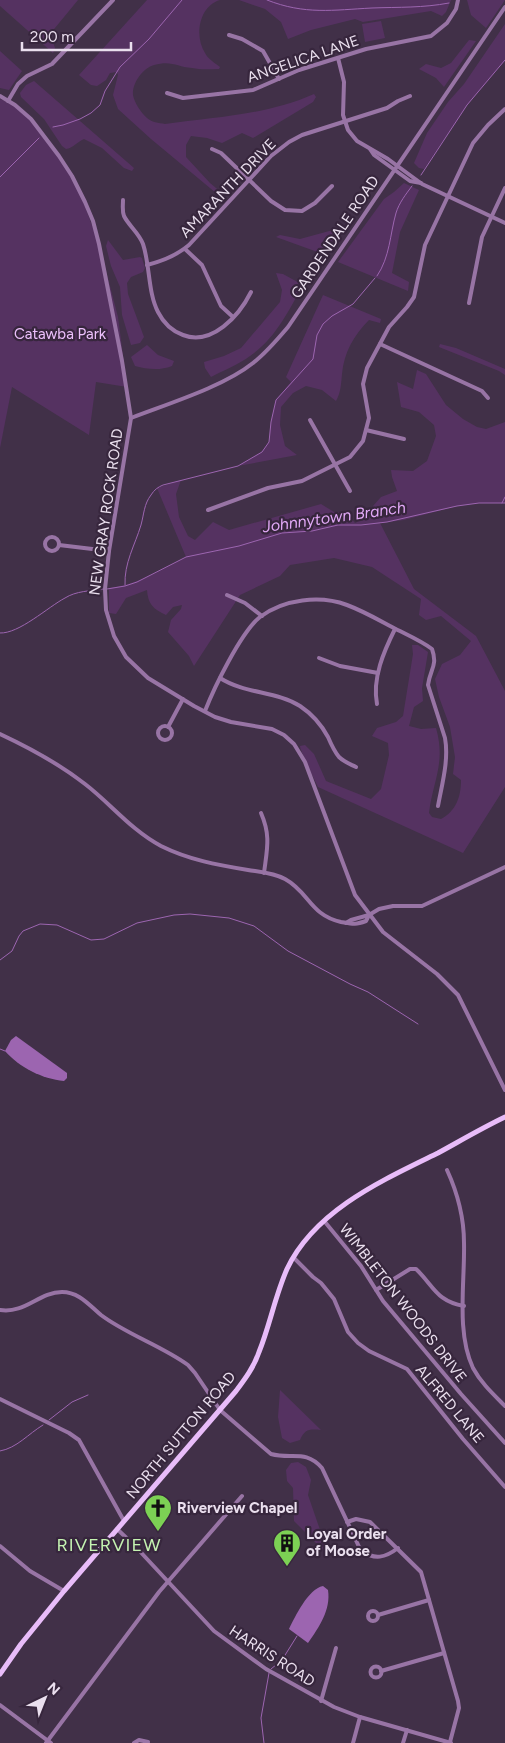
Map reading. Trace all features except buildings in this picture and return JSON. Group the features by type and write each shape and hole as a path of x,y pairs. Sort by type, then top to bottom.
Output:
{"main road":[{"name":"NORTH SUTTON ROAD","path":"0,1674 21,1644 64,1591 220,1410 251,1370 259,1353 278,1294 294,1258 309,1238 358,1194 505,1117"}],"street":[{"path":"8,101 18,84 27,76 52,64 113,0"},
{"name":"ANGELICA LANE","path":"167,93 183,98 252,90 299,70 366,49 431,36 447,24 456,9 458,0"},
{"name":"GARDENDALE ROAD","path":"131,418 219,383 252,364 272,346 288,327 505,7"},
{"path":"229,35 242,39 263,52 279,79"},
{"path":"338,58 344,82 343,115 348,130 357,141 370,149 374,155 396,168 410,181 422,184 505,223"},
{"name":"NEW GRAY ROCK ROAD","path":"0,96 31,119 59,156 72,176 93,221 117,334 131,418 109,551 105,592 109,623 119,646 126,657 148,678 182,699 204,711 231,722 272,729 284,735 294,744 305,762 355,896 382,932 437,974 458,995 505,1090"},
{"name":"AMARANTH DRIVE","path":"147,265 170,258 185,249 271,156 289,142 302,135 387,108 398,100 410,96"},
{"path":"208,510 268,488 302,482 350,457 362,441 369,418 363,384 367,368 389,327 414,297 425,245 473,143 488,124 505,109"},
{"path":"212,149 221,153 271,201 285,210 302,211 316,204 332,186"},
{"path":"469,303 482,237 505,188"},
{"path":"122,200 123,213 142,240 158,312 175,332 194,338 208,336 222,328 233,317 246,302 251,292"},
{"path":"185,249 202,265 221,306 233,317"},
{"path":"380,344 482,392 488,398"},
{"path":"310,420 350,491"},
{"path":"366,430 404,439"},
{"path":"59,545 109,551"},
{"path":"226,595 245,603 262,616"},
{"path":"204,711 220,678 246,633 262,616 292,602 321,600 346,605 426,644 432,649 435,660 428,685 447,746 447,757 438,806"},
{"path":"377,704 375,692 378,673 384,651 395,629"},
{"path":"318,658 340,666 378,673"},
{"path":"220,678 230,684 283,699 300,706 310,713 321,726 339,757 344,762 356,767"},
{"path":"168,727 182,699"},
{"path":"0,734 34,749 86,784 142,834 161,846 196,860 285,879 296,886 323,916 333,920 346,923 369,915 378,909 393,906 422,906 505,867"},
{"path":"261,813 267,826 268,835 264,873"},
{"path":"447,1170 459,1200 462,1217 465,1338 474,1369 489,1390 505,1406"},
{"name":"WIMBLETON WOODS DRIVE","path":"325,1222 361,1266 376,1290 461,1394 505,1443"},
{"name":"ALFRED LANE","path":"294,1258 334,1298 348,1332 358,1343 369,1351 407,1369 463,1439 505,1487"},
{"path":"376,1290 410,1269 416,1269 444,1300 452,1304 464,1306"},
{"path":"0,1310 18,1310 57,1292 68,1292 77,1296 110,1320 188,1365 196,1373 220,1410 271,1454 279,1456 301,1455 316,1461 322,1468 361,1551 368,1556 383,1557 398,1548"},
{"path":"0,1399 69,1433 79,1440 124,1521"},
{"path":"0,1705 48,1742 121,1641 168,1582 242,1496"},
{"path":"347,1522 356,1519 364,1519 370,1522 421,1572 459,1708 450,1743"},
{"name":"HARRIS ROAD","path":"118,1529 214,1631 266,1669 321,1701 360,1717 450,1743"},
{"path":"0,1546 30,1571 64,1591"},
{"path":"378,1614 429,1600"},
{"path":"321,1701 336,1648"},
{"path":"381,1671 444,1652"},
{"path":"352,1743 360,1717"},
{"path":"403,1743 406,1730"},
{"path":"134,1743 139,1740 148,1742"}],"green space":[{"path":"0,0 78,0 50,34 55,48 53,53 0,6"},
{"path":"147,0 220,0 207,8 200,22 199,30 205,53 220,67 219,69 199,69 165,63 146,69 136,81 133,95 142,113 149,119 165,124 222,117 278,107 314,94 316,97 313,102 253,138 242,133 222,143 207,138 191,136 186,145 186,157 222,193 222,198 118,109 113,95 117,72 110,73 106,80 97,86 91,85 79,75"},
{"path":"239,0 451,0 446,12 442,16 431,11 363,22 355,19 311,30 288,39 281,22 265,9"},
{"path":"467,0 505,0 486,28 471,15"},
{"path":"381,21 385,38 365,42 362,24"},
{"path":"505,24 505,60 467,105 424,169 419,168 414,163 427,133 448,102 464,84"},
{"path":"469,40 476,41 444,87 436,78 419,69 426,64 441,68 451,63"},
{"path":"0,51 22,71 9,90 0,88"},
{"path":"34,81 134,168 132,171 124,168 102,148 84,139 66,149 62,146 44,119 21,97 20,93 26,85"},
{"name":"Catawba Park","path":"0,99 15,105 43,134 77,185 99,244 118,317 127,387 96,382 89,435 12,387 0,448"},
{"path":"404,183 419,190 400,232 392,273 409,282 408,291 338,262 384,199"},
{"path":"333,230 338,233 323,254 276,237 280,235 300,239"},
{"path":"108,240 123,260 142,258 145,268 143,272 131,277 127,283 128,294 144,337 140,343 131,345 122,315 120,287 111,266 106,246"},
{"path":"276,273 283,274 303,285 286,315 267,342 259,349 241,362 211,377 205,368 204,362 241,348 280,302 282,290"},
{"path":"323,295 381,319 380,323 369,320 351,344 345,358 340,391 336,401 322,390 306,386 293,393 281,407 280,425 285,446 297,455 238,466 262,452 269,442 276,400 291,382 286,377"},
{"path":"440,344 456,348 505,369 505,375 439,347"},
{"path":"147,345 158,355 174,361 172,366 153,369 135,366 131,357"},
{"path":"417,370 426,374 446,405 463,419 477,427 486,429 505,422 505,503 479,503 457,506 404,520 380,523 414,589 476,636 505,691 505,787 463,853 318,787 300,746 305,745 314,754 326,781 371,799 381,789 389,755 388,743 372,736 377,728 396,722 403,716 413,654 412,645 418,645 428,652 422,688 423,701 414,707 409,726 421,729 436,728 439,740 438,771 429,813 432,817 441,819 454,808 459,798 461,780 453,774 455,757 450,727 439,697 435,679 442,664 460,655 471,641 441,616 426,620 419,615 421,599 372,567 334,558 290,565 280,576 240,595 194,666 189,656 168,632 171,620 181,609 182,605 173,607 166,615 152,606 147,590 126,598 116,614 109,613 109,588 139,580 186,557 157,488 181,480 176,494 179,517 188,536 195,540 213,522 229,530 321,504 334,512 345,512 355,523 376,513 373,506 381,497 397,491 391,470 413,471 427,461 436,436 434,425 419,412 401,407 397,382 413,389"},
{"path":"280,1390 321,1430 308,1430 300,1440 290,1443 282,1438 278,1417"},
{"path":"298,1462 306,1467 311,1480 308,1495 329,1556 294,1521 293,1488 287,1481 286,1470 291,1463"}],"shaded area":[{"path":"16,1036 67,1073 67,1078 64,1081 47,1078 17,1062 5,1051 11,1040"},
{"path":"323,1586 328,1590 328,1604 320,1624 308,1643 289,1629 307,1598 317,1588"}],"waterway":[{"path":"53,127 80,119 100,105 105,91 120,67 149,39 182,0"},
{"path":"267,0 307,10 420,7 449,3"},
{"path":"421,175 467,105 505,60"},
{"path":"0,177 39,138"},
{"path":"377,276 385,261 397,209 412,186"},
{"path":"125,585 128,562 146,506 153,492 163,485 238,466 262,452 269,442 276,400 313,359 317,335 323,324 332,316 353,304 375,278"},
{"name":"Johnnytown Branch","path":"502,503 505,497"},
{"name":"Johnnytown Branch","path":"107,589 137,582 186,557 239,546 282,533 312,531 338,525 387,522 457,506 479,503 505,503"},
{"name":"Johnnytown Branch","path":"0,633 8,632 24,625 69,596 103,589"},
{"path":"0,960 12,951 23,931 40,924 57,925 91,940 104,939 137,923 174,915 190,914 229,918 254,926 288,951 368,992 418,1024"},
{"path":"0,1049 5,1051"},
{"path":"49,1420 72,1402 88,1395"},
{"path":"0,1451 17,1444 43,1425"},
{"path":"271,1669 282,1660 297,1636"},
{"path":"264,1743 261,1718 269,1673"}],"place":[{"name":"Riverview Chapel","path":"158,1532"},
{"name":"Loyal Order of Moose","path":"287,1567"}],"district":[{"name":"RIVERVIEW","path":"109,1545"}]}
